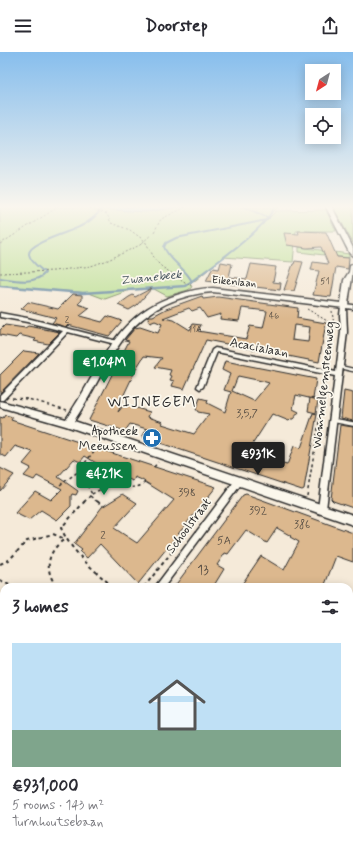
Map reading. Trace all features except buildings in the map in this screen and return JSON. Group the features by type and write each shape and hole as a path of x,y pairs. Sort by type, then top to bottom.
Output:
{"street":[{"path":"348,244 353,254"},
{"name":"Wommelgemsteenweg","path":"322,509 344,332 343,315 347,280 352,272 353,266"},
{"name":"Eikenlaan","path":"68,423 78,409 115,342 134,320 148,310 164,302 198,291 224,291 344,306"},
{"path":"344,306 353,307"},
{"path":"0,315 27,320 115,342"},
{"path":"67,330 0,401 353,520"},
{"name":"Acacialaan","path":"200,387 215,350 338,375"},
{"name":"Schoolstraat","path":"162,583 239,481"}],"lane":[{"path":"340,367 353,370"},
{"path":"332,420 353,424"}],"path":[{"path":"0,273 44,272 87,266 114,260 140,244"},
{"path":"148,244 156,261 162,267 193,287"},
{"path":"305,307 334,326 338,327"},
{"path":"306,504 334,326 331,308"},
{"path":"0,401 28,399 68,410"},
{"path":"60,485 79,471 101,441"},
{"path":"79,471 91,495 103,506"},
{"path":"109,583 83,559 65,539 61,528 91,495 115,484 135,489 143,485 145,482"},
{"path":"147,583 212,502"},
{"path":"0,564 9,560 27,541 53,534 65,539"},
{"path":"52,583 48,571 50,556 60,542 65,539"}],"green space":[{"path":"0,244 295,244 293,262 223,257 196,280 189,282 192,287 188,290 167,296 154,289 130,290 105,299 89,293 0,286"},
{"path":"299,247 349,254 349,258 299,252"}],"waterway":[{"path":"0,278 24,281 41,277 45,273 31,260 29,254 30,250 38,244"},
{"path":"165,244 164,247 170,257 186,273 192,281"},
{"name":"Zwanebeek","path":"192,281 240,244"},
{"name":"Zwanebeek","path":"188,284 192,281"},
{"name":"Zwanebeek","path":"0,286 83,293 185,286 189,283"}],"place":[{"name":"Apotheek Meeussen","path":"152,438"}],"district":[{"name":"WIJNEGEM","path":"152,403"}]}
